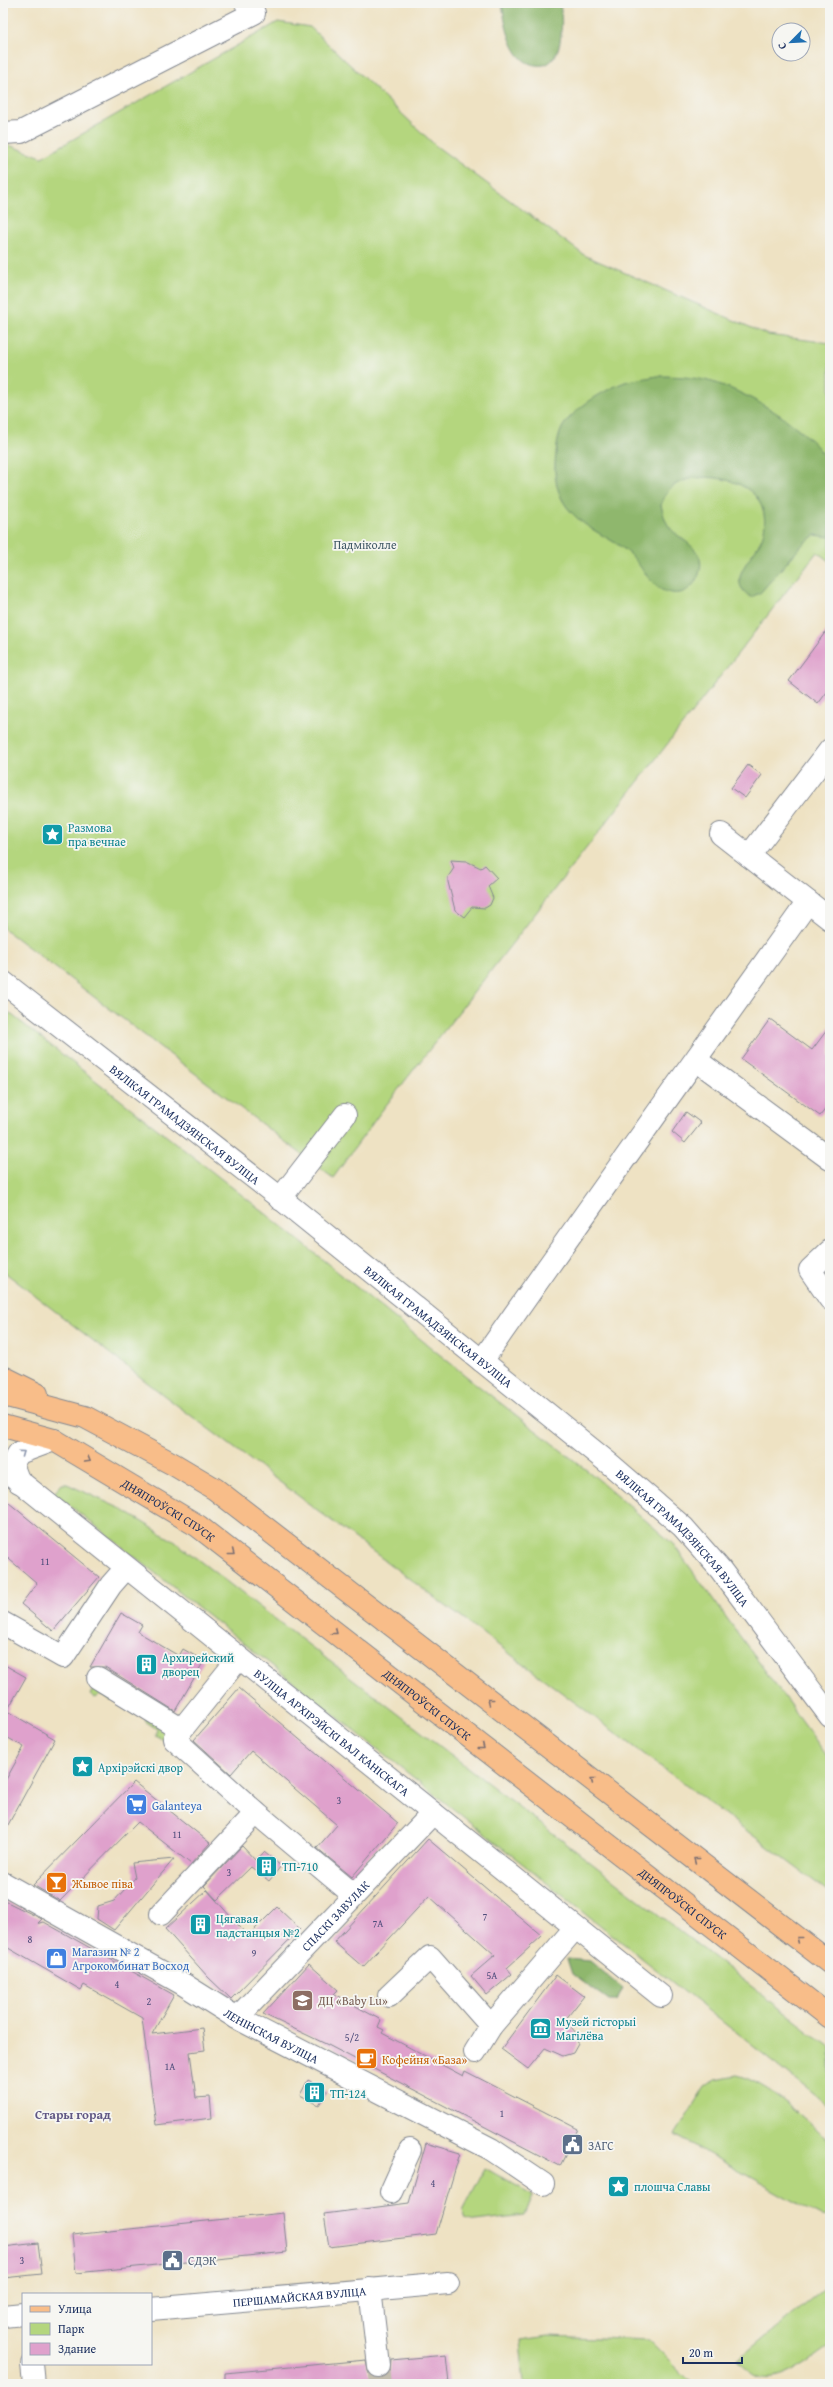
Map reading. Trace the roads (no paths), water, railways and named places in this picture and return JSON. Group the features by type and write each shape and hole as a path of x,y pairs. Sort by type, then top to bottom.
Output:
{"main road":[{"path":"3,1377 85,1417 173,1464 215,1489 830,1963"},
{"path":"3,1395 85,1417"},
{"name":"ДНЯПРОЎСКІ СПУСК","path":"3,1426 54,1440 198,1526 830,2017"}],"street":[{"path":"3,133 21,132 250,8"},
{"path":"748,856 830,750"},
{"path":"721,834 830,919"},
{"path":"482,1361 627,1152 696,1060 808,902"},
{"name":"ВЯЛІКАЯ ГРАМАДЗЯНСКАЯ ВУЛІЦА","path":"3,982 280,1199 611,1465 683,1527 720,1569 830,1716"},
{"path":"696,1060 830,1159"},
{"path":"280,1199 344,1115"},
{"path":"830,1251 810,1270 830,1298"},
{"path":"19,1482 12,1464 19,1453 54,1440"},
{"name":"ВУЛІЦА АРХІРЭЙСКІ ВАЛ КАНІСКАГА","path":"3,1468 661,1996"},
{"path":"3,1624 63,1657 111,1585 126,1568"},
{"path":"239,1658 174,1739 256,1813 354,1895"},
{"path":"98,1678 181,1729"},
{"path":"161,1914 256,1813"},
{"name":"СПАСКІ ЗАВУЛАК","path":"237,2018 433,1813"},
{"name":"ЛЕНІНСКАЯ ВУЛІЦА","path":"3,1884 183,1984 237,2018 452,2128 491,2150 543,2184"},
{"path":"475,2052 491,2026 575,1928"},
{"path":"388,1996 430,1957 491,2026"},
{"path":"392,2192 410,2150"},
{"name":"ПЕРШАМАЙСКАЯ ВУЛІЦА","path":"152,2309 448,2283"},
{"path":"370,2290 379,2366"},
{"path":"3,2316 22,2314"},
{"path":"32,2365 34,2384"}],"tunnel":[{"path":"379,2366 381,2384"}],"place":[{"name":"Размова пра вечнае","path":"53,834"},
{"name":"Архирейский дворец","path":"147,1664"},
{"name":"Архірэйскі двор","path":"83,1767"},
{"name":"Galanteya","path":"136,1805"},
{"name":"ТП-710","path":"266,1866"},
{"name":"Жывое піва","path":"56,1883"},
{"name":"Цягавая падстанцыя №2","path":"200,1925"},
{"name":"Магазин № 2 Агрокомбинат Восход","path":"57,1958"},
{"name":"ДЦ «Baby Lu»","path":"302,2000"},
{"name":"Музей гісторыі Магілёва","path":"540,2028"},
{"name":"Кофейня «База»","path":"366,2059"},
{"name":"ТП-124","path":"314,2093"},
{"name":"ЗАГС","path":"572,2145"},
{"name":"плошча Славы","path":"619,2186"},
{"name":"СДЭК","path":"173,2260"}],"district":[{"name":"Стары горад","path":"73,2114"}],"park label":[{"name":"Падміколле","path":"365,544"}]}
